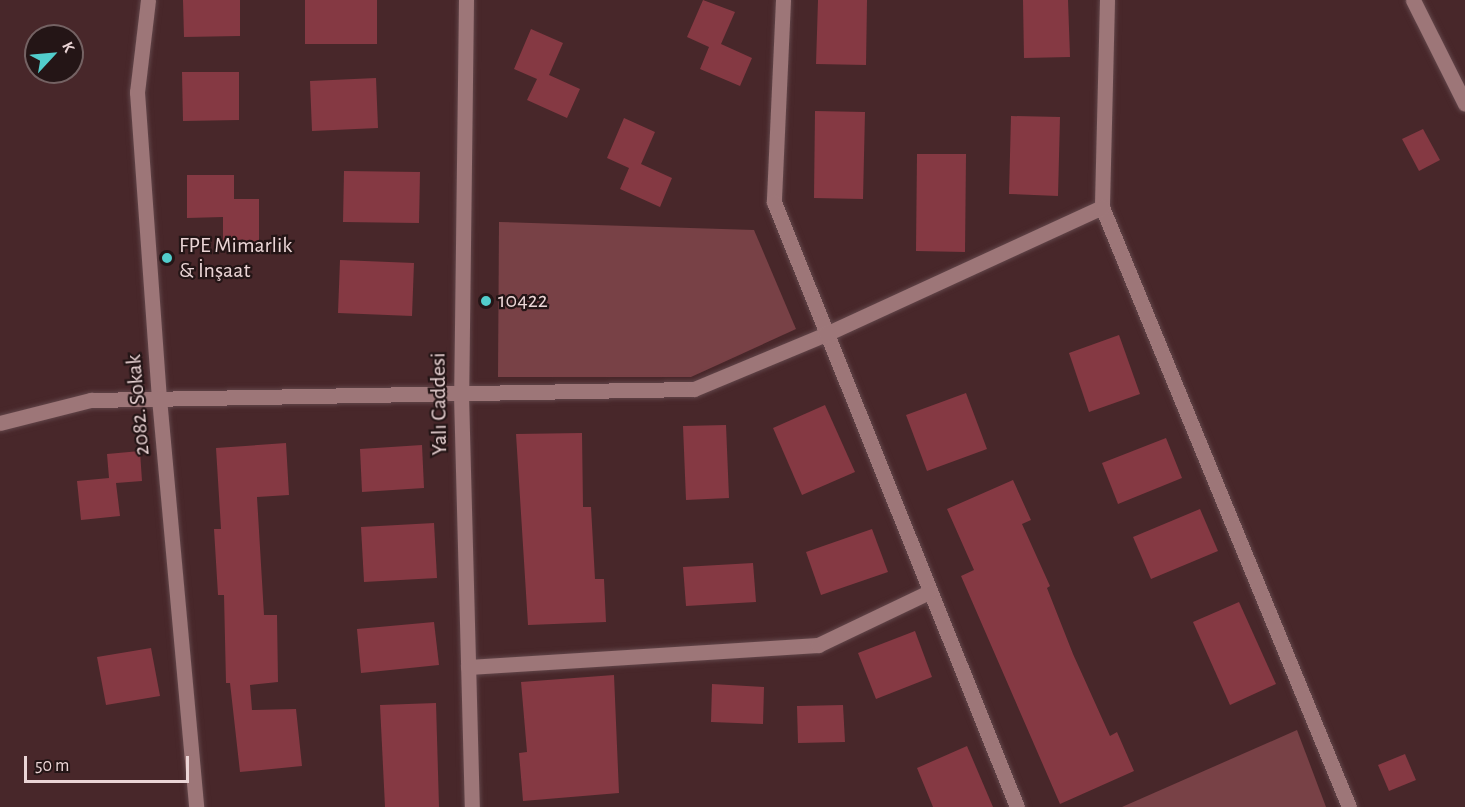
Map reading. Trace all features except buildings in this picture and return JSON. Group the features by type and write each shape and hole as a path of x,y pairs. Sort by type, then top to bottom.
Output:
{"street":[{"name":"2082. Sokak","path":"148,0 137,92 159,398 196,807"},
{"name":"Yalı Caddesi","path":"466,0 461,394 472,807"},
{"path":"783,0 774,202 1017,807"},
{"path":"1107,0 1102,207 1349,807"},
{"path":"1413,0 1465,104"},
{"path":"0,423 91,400 694,389 826,334 1102,207"},
{"path":"468,667 818,645 929,592"}],"shaded area":[{"path":"499,222 754,230 796,329 691,377 498,377"},
{"path":"1297,730 1326,807 1122,807"}],"place":[{"name":"FPE Mimarlik & İnşaat","path":"167,258"},
{"name":"10422","path":"486,301"}]}
